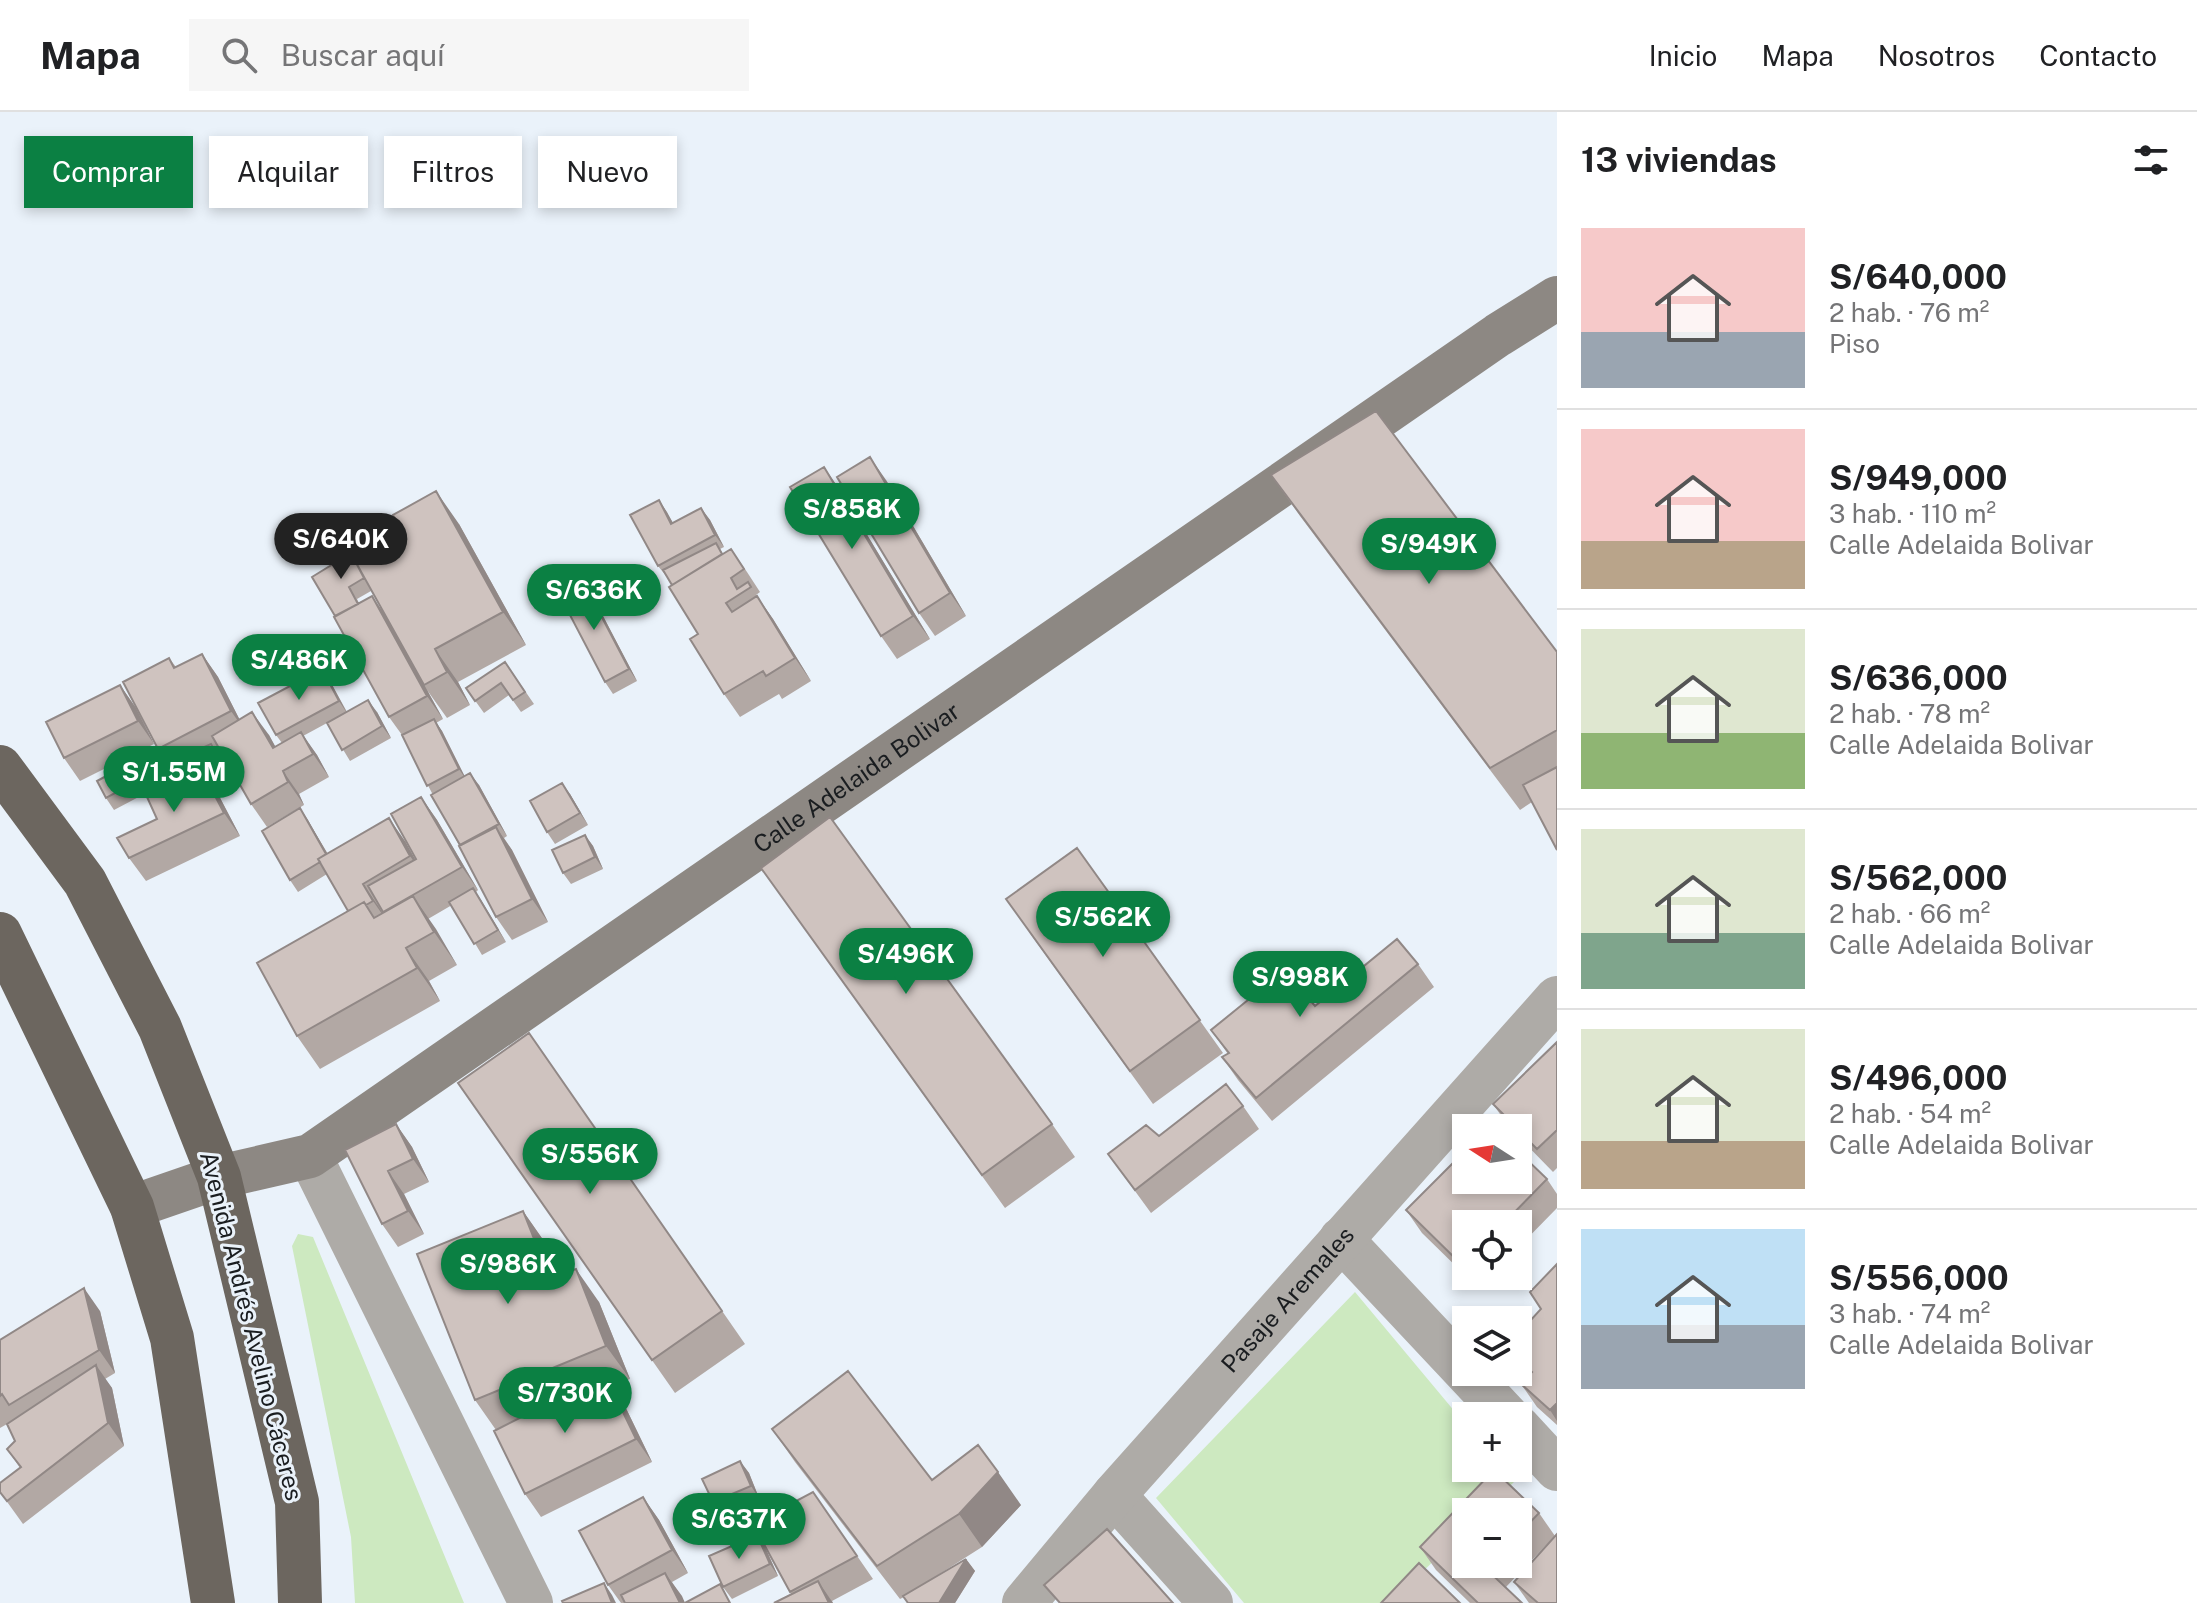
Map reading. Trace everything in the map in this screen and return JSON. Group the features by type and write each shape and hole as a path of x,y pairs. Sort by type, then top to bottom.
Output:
{"highway":[{"name":"Avenida Andrés Avelino Cáceres","path":"0,767 85,882 160,1028 219,1177 297,1502 300,1603"},
{"path":"0,934 132,1207 172,1338 213,1603"}],"main road":[{"name":"Calle Adelaida Bolivar","path":"132,1207 219,1177 310,1156 1498,335 1557,298"}],"street":[{"name":"Pasaje Aremales","path":"1024,1603 1114,1495 1557,998"},
{"path":"310,1156 531,1603"},
{"path":"1341,1239 1494,1402"},
{"path":"1532,1442 1557,1469"},
{"path":"1114,1495 1211,1603"}],"green space":[{"path":"298,1234 313,1237 464,1603 355,1603 351,1537 292,1246"},
{"path":"1355,1292 1452,1408 1452,1482 1514,1482 1498,1498 1452,1498 1452,1543 1391,1603 1244,1603 1156,1498"}],"building":[{"path":"1376,411 1557,652 1557,730 1490,768 1271,475"},
{"path":"870,457 950,593 919,613 837,477"},
{"path":"824,467 913,616 881,636 790,487"},
{"path":"436,491 503,612 435,649 447,672 424,685 354,559 402,533 393,515"},
{"path":"659,500 671,524 701,508 715,535 658,566 630,515"},
{"path":"369,542 373,549 354,559 364,578 349,587 358,604 335,616 312,577"},
{"path":"716,543 722,554 672,585 663,570"},
{"path":"731,549 744,569 731,578 737,589 748,582 751,587 726,603 732,612 757,596 795,658 766,676 763,671 724,694 690,639 698,634 669,587"},
{"path":"584,583 629,669 605,682 560,596"},
{"path":"372,596 427,696 389,717 334,617"},
{"path":"202,654 231,711 158,749 123,682 169,658 174,668"},
{"path":"505,662 525,692 513,700 501,683 475,701 466,688"},
{"path":"322,669 339,701 276,735 258,703"},
{"path":"120,685 138,721 64,758 46,722"},
{"path":"368,700 382,726 342,750 327,723"},
{"path":"252,712 273,748 301,732 313,754 283,771 288,782 251,804 212,736"},
{"path":"434,719 459,769 427,786 402,735"},
{"path":"211,744 220,764 196,774 188,754"},
{"path":"132,762 141,779 106,798 97,781"},
{"path":"1557,767 1557,850 1523,785"},
{"path":"202,771 224,813 129,858 117,838 157,819 147,797"},
{"path":"470,773 499,824 460,845 431,795"},
{"path":"562,783 580,813 547,832 530,801"},
{"path":"421,797 462,867 383,912 368,886 416,859 391,814"},
{"path":"300,808 326,854 318,859 320,862 290,880 262,831"},
{"path":"830,817 1052,1124 982,1175 761,868"},
{"path":"389,818 410,856 363,884 373,901 366,905 364,902 348,911 318,859"},
{"path":"496,827 532,899 496,917 459,846"},
{"path":"585,835 595,857 563,873 552,850"},
{"path":"1077,848 1200,1020 1130,1071 1006,899"},
{"path":"473,888 498,930 474,944 449,902"},
{"path":"413,896 434,932 406,948 417,968 297,1036 257,963 364,902 374,918"},
{"path":"1397,939 1418,964 1256,1098 1222,1057 1229,1053 1211,1030 1285,970 1315,1006"},
{"path":"529,1033 722,1311 652,1360 458,1083"},
{"path":"1557,1042 1557,1130 1537,1149 1532,1144 1532,1114 1503,1114 1493,1104"},
{"path":"1226,1084 1243,1106 1135,1190 1108,1154 1146,1125 1159,1136"},
{"path":"396,1124 413,1159 388,1171 408,1211 382,1224 345,1150"},
{"path":"1452,1164 1452,1194 1532,1194 1532,1165 1547,1179 1517,1210 1452,1210 1452,1255 1406,1210"},
{"path":"523,1211 550,1279 576,1269 606,1346 475,1400 417,1254"},
{"path":"1557,1264 1557,1403 1550,1410 1523,1386 1532,1386 1532,1319 1541,1309 1530,1292"},
{"path":"84,1288 99,1350 9,1405 2,1394 0,1396 0,1340"},
{"path":"96,1365 108,1423 7,1501 0,1492 0,1483 21,1467 7,1449 15,1441 7,1424"},
{"path":"848,1371 932,1480 978,1445 998,1472 959,1514 877,1566 772,1429"},
{"path":"605,1375 636,1439 525,1494 494,1431"},
{"path":"740,1461 751,1486 713,1502 702,1479"},
{"path":"1482,1482 1507,1482 1523,1498 1467,1498"},
{"path":"813,1492 857,1556 790,1592 753,1524"},
{"path":"643,1497 672,1550 608,1585 579,1531"},
{"path":"1532,1506 1539,1513 1532,1520"},
{"path":"1452,1514 1452,1578 1420,1547"},
{"path":"1107,1529 1173,1603 1060,1603 1044,1585"},
{"path":"1557,1534 1557,1603 1538,1603 1514,1582 1518,1578 1532,1578 1532,1562"},
{"path":"757,1535 770,1564 723,1587 709,1556"},
{"path":"966,1559 939,1603 908,1603 903,1596"},
{"path":"1419,1563 1460,1603 1381,1603"},
{"path":"665,1573 680,1603 625,1603 621,1595"},
{"path":"1452,1578 1496,1578 1522,1603 1478,1603"},
{"path":"818,1581 829,1603 774,1603"},
{"path":"604,1583 612,1603 562,1601"},
{"path":"720,1584 730,1603 685,1603"}]}
